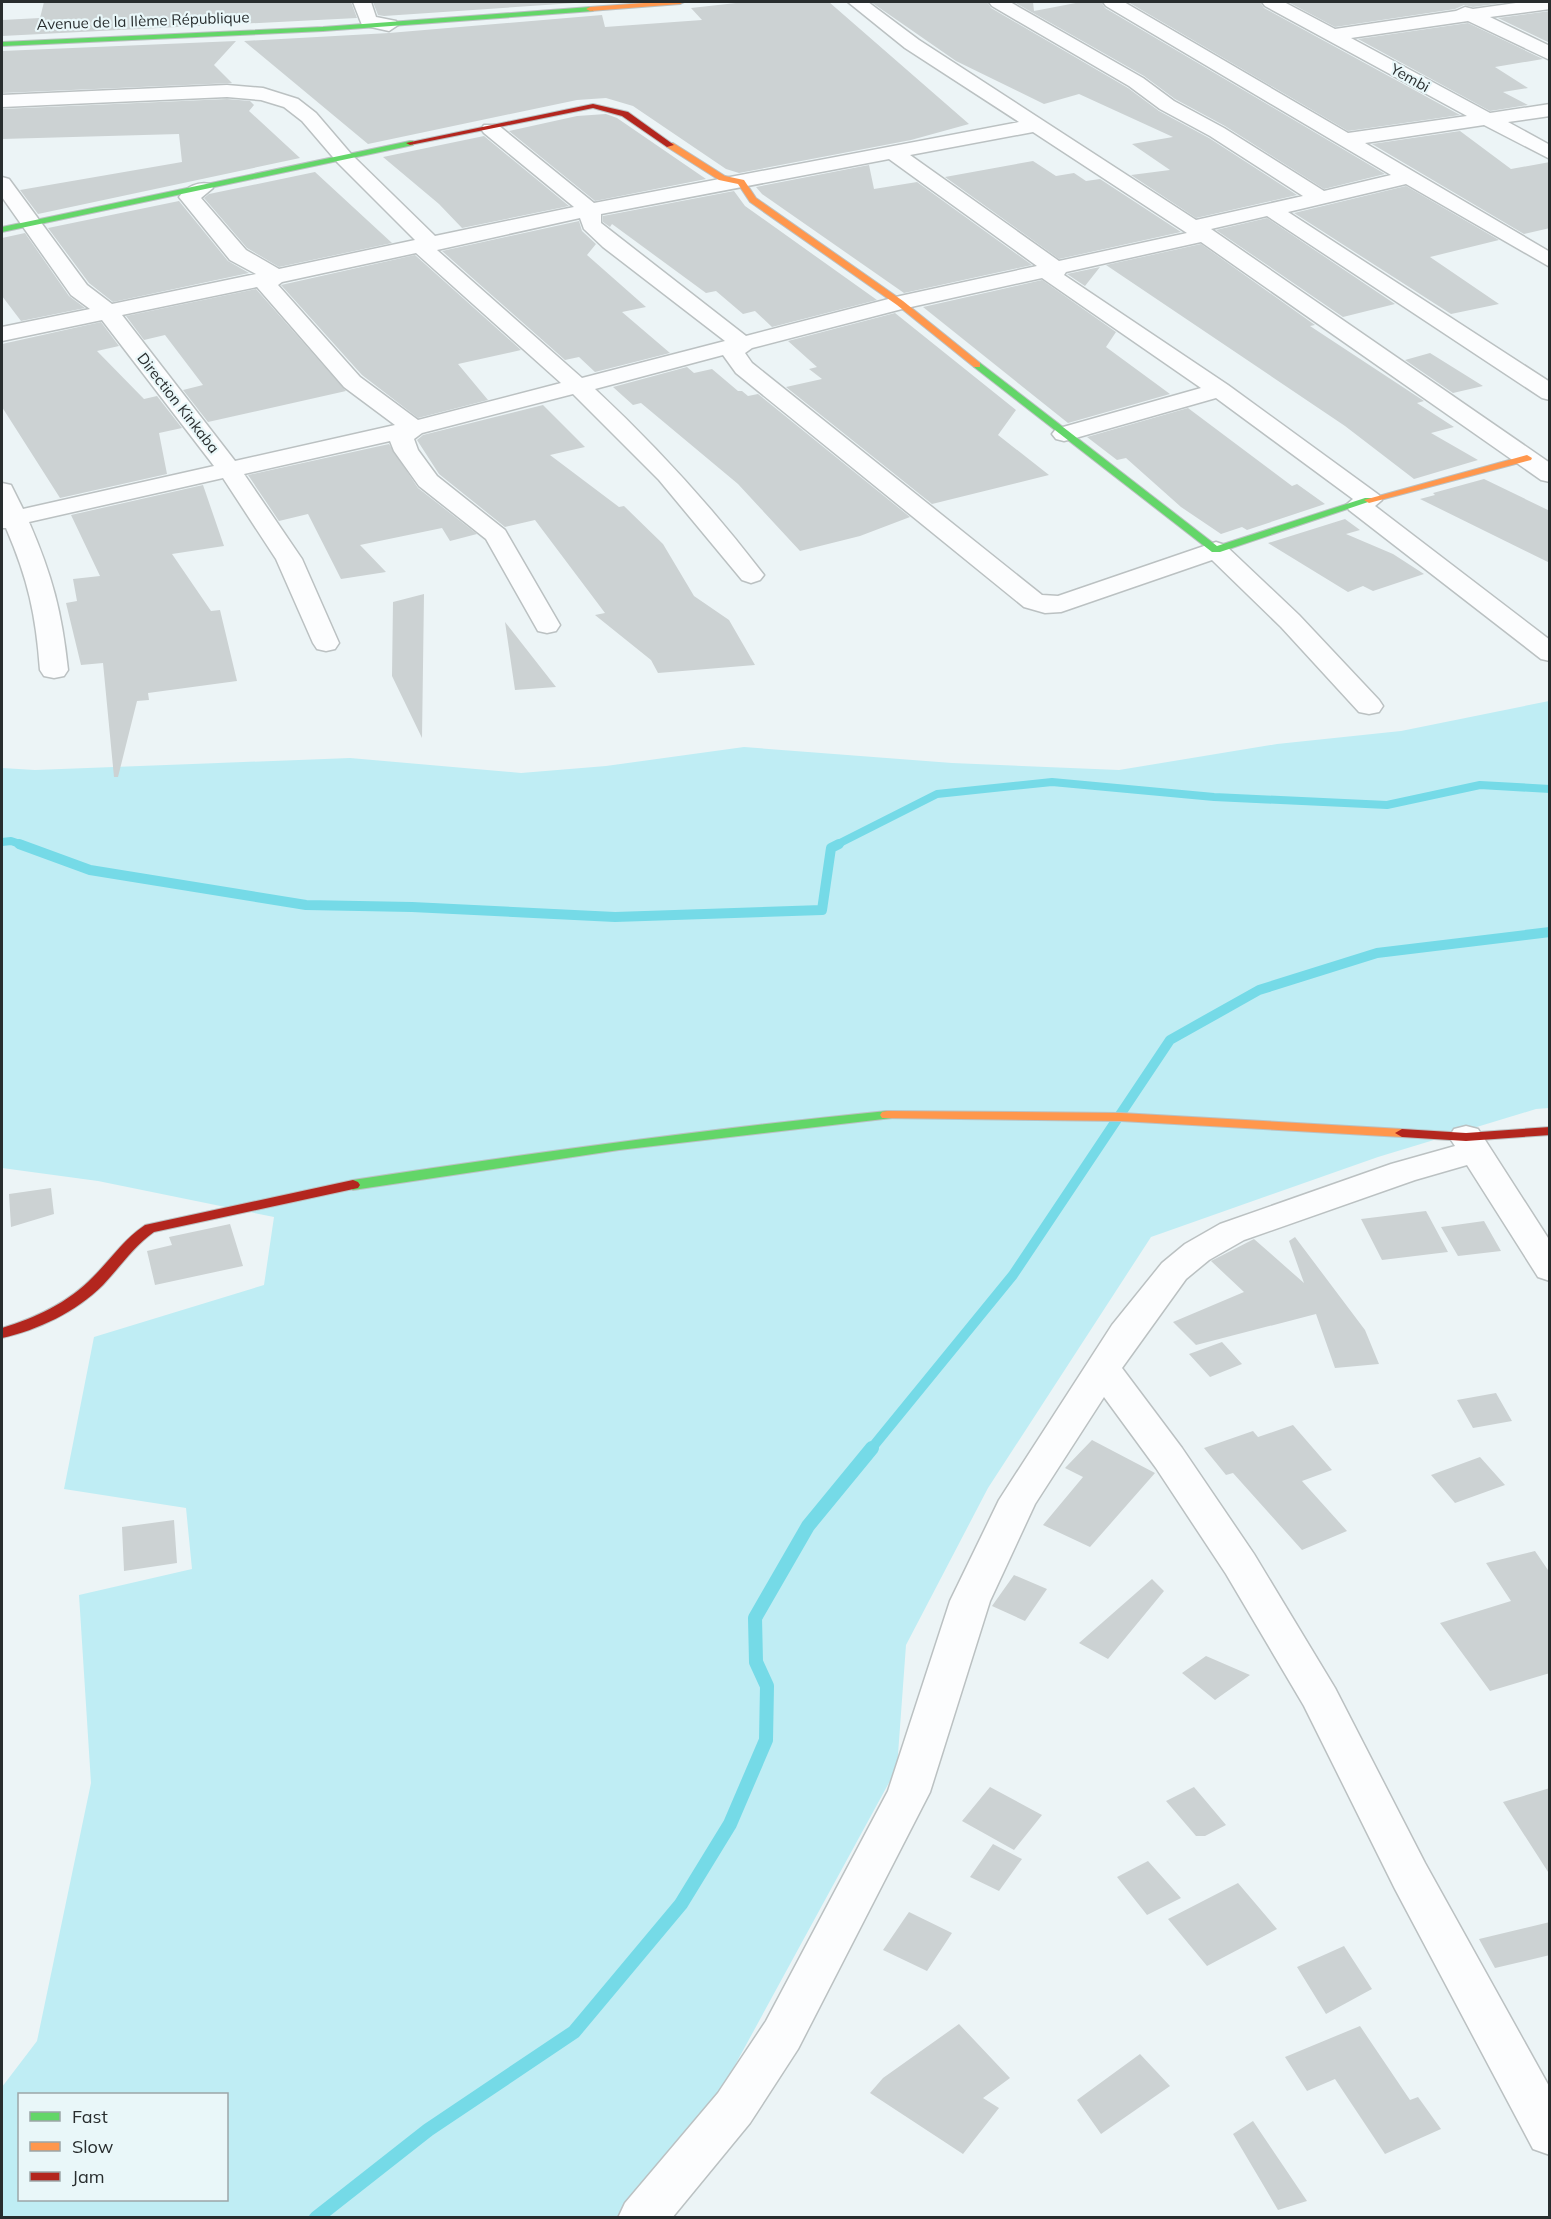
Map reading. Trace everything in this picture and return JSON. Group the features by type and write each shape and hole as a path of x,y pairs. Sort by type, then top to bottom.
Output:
{"street":[{"path":"362,2 368,21 389,25"},
{"name":"Avenue de la IIème République","path":"2,44 389,25 680,2"},
{"path":"857,2 912,44 1200,231 1550,475"},
{"path":"998,2 1136,82 1167,105 1217,132 1321,198"},
{"path":"1112,2 1406,178 1550,261"},
{"name":"Yembi","path":"1271,2 1550,153"},
{"path":"1444,2 1550,54"},
{"path":"1332,35 1550,3"},
{"path":"2,101 227,91 263,94 291,103 309,117 345,159 431,244"},
{"path":"2,230 490,129 577,108 610,105 622,109 666,142 702,164 721,180 741,182"},
{"path":"1342,140 1550,110"},
{"path":"2,334 590,210 1038,125"},
{"path":"490,129 590,210 591,225 598,231 743,344"},
{"path":"894,153 1058,270"},
{"path":"8,519 414,428 900,303 1058,270 1271,210 1406,178"},
{"path":"741,182 753,200 828,255 900,303 1064,434 1216,550 1283,613 1369,706"},
{"name":"Direction Kinkaba","path":"2,183 79,290 108,312 228,468 289,559 326,642"},
{"path":"203,188 189,197 238,255 275,276"},
{"path":"1271,210 1550,393"},
{"path":"431,244 424,251 637,442 702,511 751,575"},
{"path":"1058,270 1052,277 1220,390 1364,502 1550,652"},
{"path":"275,276 266,284 277,300 352,382 414,428"},
{"path":"743,344 732,352 744,368 1033,601 1045,605 1061,604 1364,502 1527,458"},
{"path":"1064,434 1220,390"},
{"path":"414,428 401,437 406,451 428,481 496,535 547,625"},
{"path":"2,490 8,519 36,568 48,617 54,670"},
{"path":"2,1333 30,1326 63,1309 92,1286 136,1236 150,1228 350,1185 567,1151 739,1129 902,1114 1121,1117 1469,1145"},
{"path":"642,2217 734,2108 782,2035 909,1792 970,1601 1018,1500 1102,1368 1174,1271 1197,1252 1232,1232 1402,1172 1469,1145 1550,1131"},
{"path":"1469,1145 1550,1269"},
{"path":"1102,1368 1169,1458 1240,1564 1321,1699 1410,1876 1550,2134"}],"shaded area":[{"path":"1549,701 1549,1108 1536,1109 1378,1157 1151,1237 988,1488 906,1645 897,1768 698,2133 627,2217 2,2217 2,2087 37,2041 91,1783 79,1595 192,1569 186,1508 64,1489 94,1337 264,1285 274,1217 98,1181 2,1168 2,768 35,770 350,758 521,773 606,766 744,747 952,763 1119,770 1277,744 1401,731"}],"building":[{"path":"44,2 351,2 357,18 2,36 2,20 40,18"},
{"path":"373,2 590,2 384,16 378,15"},
{"path":"745,2 829,2 969,124 911,140 739,173 726,169 633,106 606,98 577,100 368,144 244,41 389,33 602,15 605,27 702,20 691,8"},
{"path":"871,2 987,2 991,8 1128,88 1159,111 1209,138 1297,195 1196,218 1131,175 1170,170 1132,144 1173,137 1079,94 1044,104 956,61"},
{"path":"1014,2 1033,2 1034,11 1081,2 1101,2 1105,8 1385,174 1324,189 1225,126 1175,99 1144,76"},
{"path":"1128,2 1260,2 1264,8 1460,115 1348,131"},
{"path":"1288,2 1510,2 1473,7 1464,5 1455,9 1335,27"},
{"path":"1550,11 1550,43 1498,18"},
{"path":"1468,23 1543,59 1495,67 1528,88 1503,92 1528,105 1490,111 1358,39"},
{"path":"236,41 214,65 232,83 2,93 2,51"},
{"path":"227,99 250,101 254,105 249,111 300,158 38,214 20,190 182,162 179,134 2,139 2,109"},
{"path":"606,114 617,118 706,179 595,201 509,131 577,116"},
{"path":"1460,131 1511,169 1550,162 1550,228 1524,234 1372,144"},
{"path":"484,136 569,206 462,228 439,204 383,157"},
{"path":"1033,161 1056,176 1074,173 1086,181 1100,179 1181,232 1059,259 945,177"},
{"path":"869,165 874,189 917,182 1032,265 904,293 762,194 756,187"},
{"path":"315,172 392,243 279,267 247,248 204,198 209,194"},
{"path":"1406,186 1499,240 1430,257 1499,304 1451,314 1294,213"},
{"path":"734,191 745,206 877,300 772,327 755,311 743,314 716,291 706,293 612,224 610,227 603,222 603,216"},
{"path":"179,201 228,261 249,273 113,302 89,283 48,228"},
{"path":"1267,218 1395,304 1343,317 1216,230"},
{"path":"579,221 582,231 596,244 587,255 646,307 622,312 670,353 595,372 579,357 565,360 442,251"},
{"path":"25,233 69,296 85,308 21,321 2,296 2,238"},
{"path":"1201,244 1315,325 1310,326 1424,401 1417,403 1454,427 1431,433 1478,460 1414,479 1345,426 1106,265"},
{"path":"415,255 521,350 458,364 488,400 418,418 362,375 281,285"},
{"path":"1100,267 1085,286 1067,274"},
{"path":"1042,280 1116,332 1106,347 1170,394 1068,423 923,307"},
{"path":"256,289 346,391 208,422 183,390 203,385 165,335 144,340 126,316"},
{"path":"895,313 1016,410 998,435 1049,475 932,504 786,387 822,379 809,369 817,367 788,341"},
{"path":"101,322 119,346 97,351 144,399 157,396 182,428 159,433 167,474 60,498 2,407 2,344"},
{"path":"1430,353 1483,386 1453,393 1405,360"},
{"path":"687,367 694,373 712,369 738,391 748,396 758,394 910,517 860,536 800,551 738,484 641,403 633,405 613,387"},
{"path":"543,405 585,447 550,455 619,507 624,506 663,544 694,596 729,620 755,665 658,673 651,660 595,615 605,613 535,520 505,527 439,474 417,440 423,435"},
{"path":"1188,408 1292,486 1297,484 1325,504 1247,530 1242,527 1221,534 1181,507 1126,458 1117,460 1087,437"},
{"path":"389,444 418,488 477,534 450,541 442,528 360,545 386,572 341,579 308,514 279,521 248,475"},
{"path":"1484,479 1550,511 1550,563 1420,499 1435,495 1433,493"},
{"path":"203,485 224,546 172,554 211,611 220,610 237,681 148,693 149,700 137,701 118,777 114,777 103,663 81,665 66,603 77,601 73,579 100,576 71,515"},
{"path":"1345,519 1360,530 1346,534 1393,554 1424,574 1373,591 1363,586 1348,592 1268,543"},
{"path":"424,594 422,738 392,676 393,602"},
{"path":"505,622 556,687 515,690"},
{"path":"51,1188 54,1214 11,1227 9,1194"},
{"path":"1426,1211 1448,1252 1382,1260 1361,1219"},
{"path":"1484,1221 1501,1251 1458,1256 1441,1227"},
{"path":"230,1224 243,1266 155,1285 147,1251 172,1245 169,1237"},
{"path":"1295,1237 1365,1330 1379,1364 1335,1368 1316,1314 1196,1345 1173,1322 1244,1292 1211,1261 1254,1239 1304,1283 1289,1241"},
{"path":"1222,1342 1242,1364 1210,1377 1189,1354"},
{"path":"1496,1393 1512,1421 1473,1428 1457,1400"},
{"path":"1293,1425 1332,1470 1302,1481 1347,1531 1302,1550 1233,1473 1226,1475 1204,1448 1253,1431 1258,1437"},
{"path":"1092,1440 1155,1473 1090,1547 1043,1525 1083,1477 1065,1468"},
{"path":"1480,1457 1505,1485 1455,1503 1431,1475"},
{"path":"174,1520 177,1563 124,1571 122,1527"},
{"path":"1535,1551 1550,1573 1550,1673 1490,1691 1440,1623 1511,1601 1486,1563"},
{"path":"1014,1575 1047,1589 1025,1621 992,1606"},
{"path":"1152,1579 1164,1591 1108,1659 1079,1643"},
{"path":"1206,1656 1250,1675 1215,1700 1182,1673"},
{"path":"990,1787 1042,1815 1014,1850 962,1821"},
{"path":"1194,1787 1226,1825 1205,1836 1196,1836 1166,1801"},
{"path":"1550,1788 1550,1875 1503,1802"},
{"path":"993,1844 1022,1859 999,1891 970,1877"},
{"path":"1148,1861 1181,1898 1147,1915 1117,1877"},
{"path":"1238,1883 1277,1929 1207,1966 1168,1919"},
{"path":"909,1912 952,1933 927,1971 883,1950"},
{"path":"1550,1922 1550,1955 1495,1968 1479,1939"},
{"path":"1344,1946 1372,1989 1326,2014 1297,1967"},
{"path":"959,2024 1010,2078 983,2098 999,2108 963,2154 870,2093 883,2078"},
{"path":"1360,2026 1410,2100 1418,2097 1441,2129 1385,2154 1335,2079 1307,2091 1285,2057"},
{"path":"1140,2054 1170,2086 1101,2134 1077,2100"},
{"path":"1253,2121 1307,2201 1278,2210 1233,2134"}],"waterway":[{"path":"836,845 937,794 1052,782 1214,797 1387,805 1480,785 1550,789"},
{"path":"2,842 11,841 23,845"},
{"path":"19,844 90,870 306,905 412,907 615,917 822,910 831,848 839,844"},
{"path":"871,1449 1013,1275 1170,1040 1259,990 1377,953 1550,932"},
{"path":"316,2218 428,2130 574,2032 681,1904 730,1824 766,1740 767,1686 756,1662 755,1618 808,1526 872,1448"}],"traffic: fast":[{"path":"2,44 323,29 590,9"},
{"path":"2,230 410,143"},
{"path":"977,365 1216,550 1369,500"},
{"path":"353,1185 619,1146 887,1115"}],"traffic: slow":[{"path":"590,9 680,2"},
{"path":"670,145 722,178 741,182 753,200 900,303 977,365"},
{"path":"1369,500 1527,458"},
{"path":"887,1115 1121,1117 1402,1133"}],"traffic: jam":[{"path":"410,143 593,106 605,107 625,114 670,145"},
{"path":"1402,1133 1466,1137 1550,1131"},
{"path":"2,1333 41,1319 77,1299 98,1281 135,1240 150,1228 353,1185"}]}
